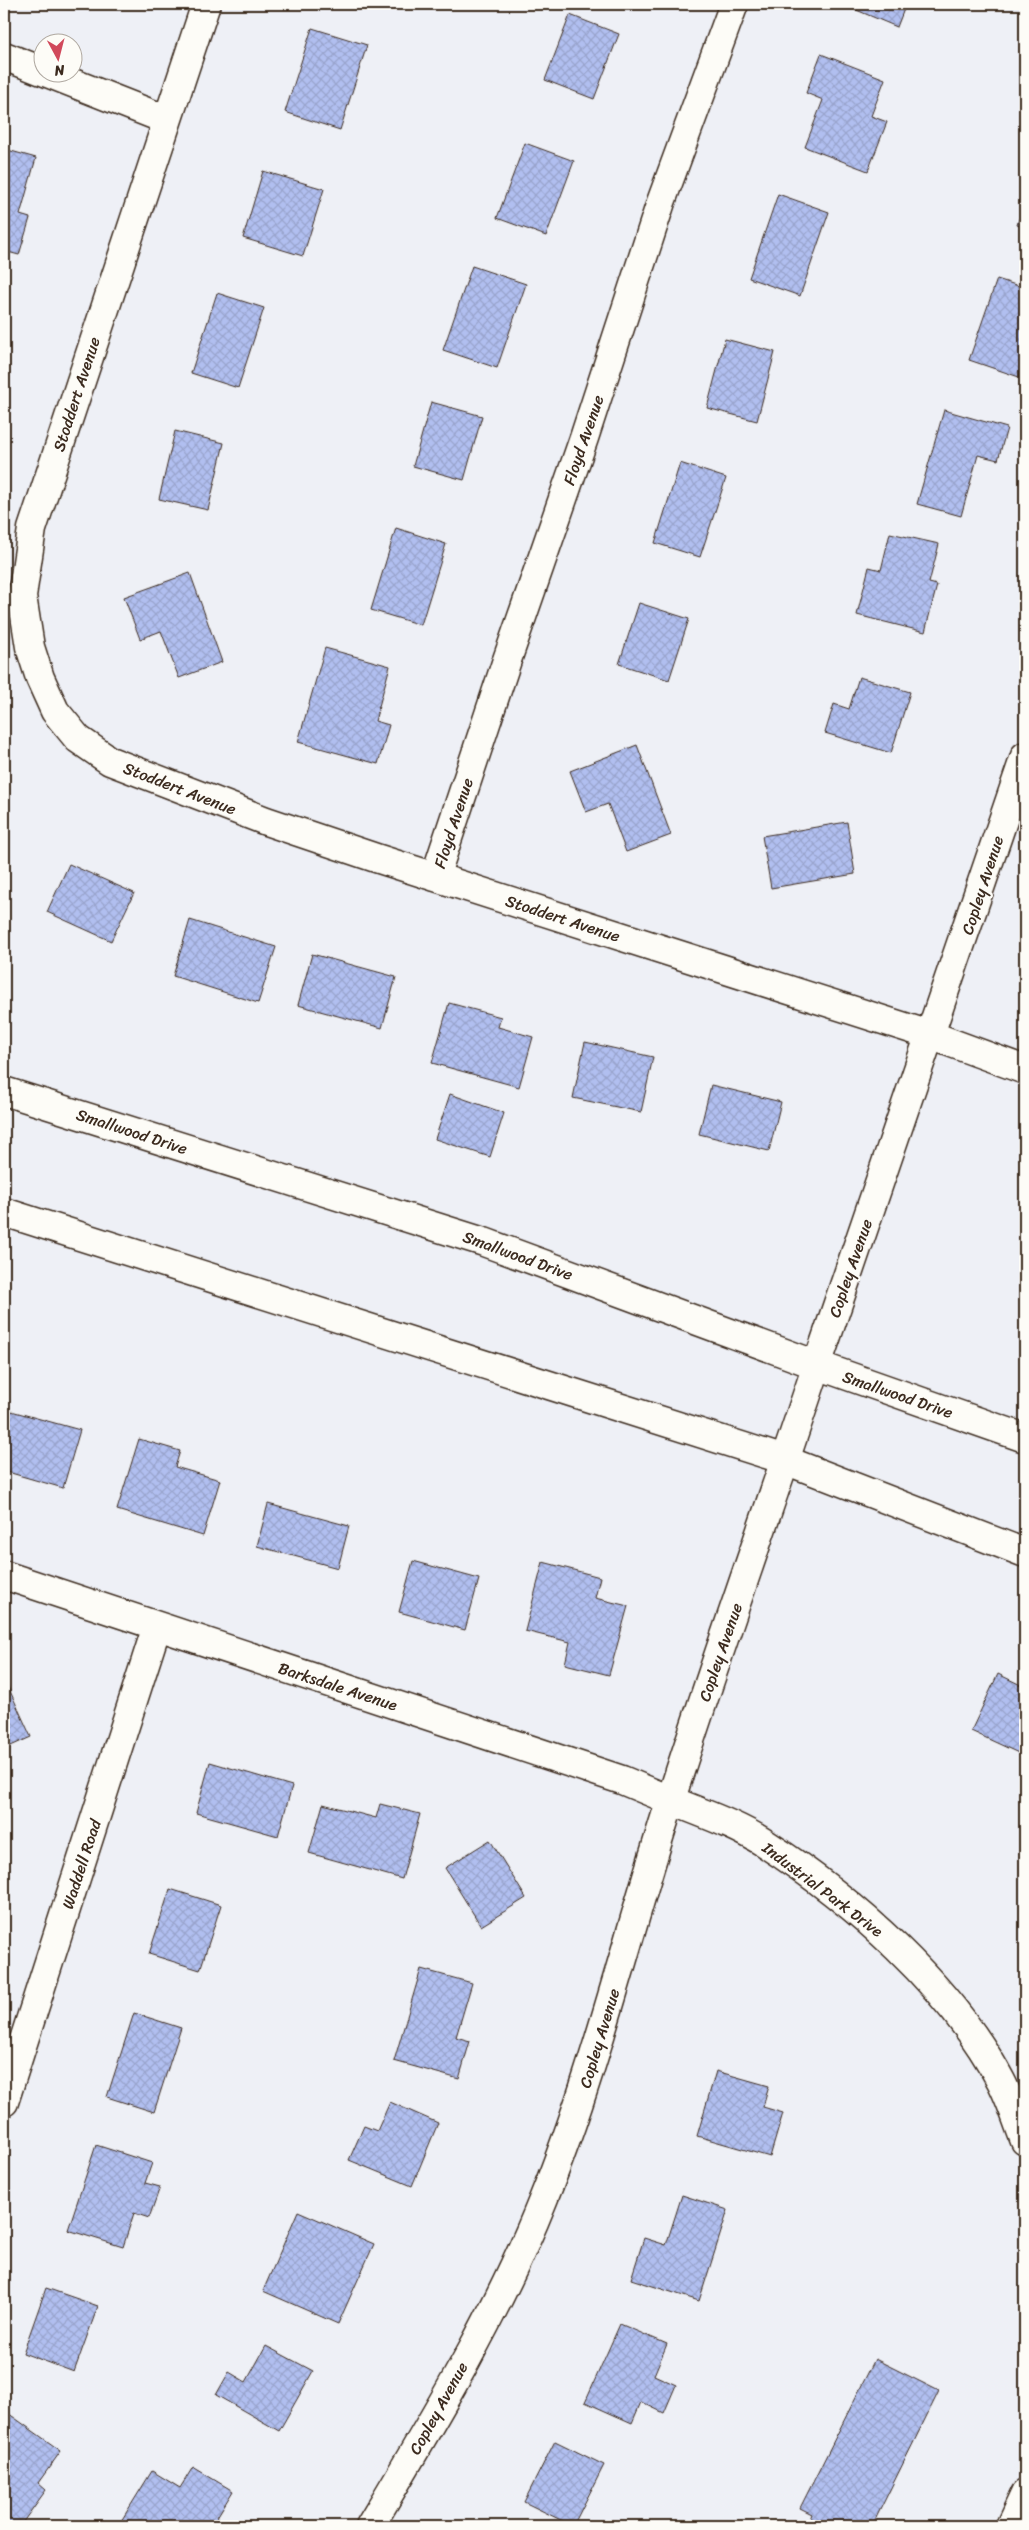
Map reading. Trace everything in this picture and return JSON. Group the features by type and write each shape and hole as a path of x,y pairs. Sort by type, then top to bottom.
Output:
{"street":[{"name":"Stoddert Avenue","path":"206,4 32,528 22,596 30,647 40,678 55,711 78,738 110,762 266,821 930,1035 1025,1070"},
{"name":"Floyd Avenue","path":"435,877 507,660 584,438 661,202 734,4"},
{"path":"4,56 32,67"},
{"path":"70,82 167,120"},
{"name":"Copley Avenue","path":"370,2526 428,2430 492,2310 543,2201 583,2091 670,1800 817,1365 965,938 1025,756"},
{"name":"Smallwood Drive","path":"4,1091 484,1242 817,1365 1025,1438"},
{"path":"4,1212 785,1460 1025,1553"},
{"name":"Barksdale Avenue","path":"4,1575 622,1780 670,1800"},
{"name":"Waddell Road","path":"4,2102 157,1626"},
{"name":"Industrial Park Drive","path":"670,1800 762,1842 851,1907 903,1953 945,2000 978,2042 1002,2082 1025,2141"},
{"path":"1010,2526 1025,2494"}],"building":[{"path":"842,4 906,4 897,27"},
{"path":"570,15 619,34 594,99 545,80"},
{"path":"312,28 367,45 340,130 285,112"},
{"path":"821,54 885,79 871,116 887,122 868,171 805,147 823,100 806,93"},
{"path":"525,143 574,161 546,236 497,218"},
{"path":"4,149 36,158 20,215 30,218 19,255 4,251"},
{"path":"263,171 324,189 303,256 243,238"},
{"path":"778,194 829,212 800,296 749,278"},
{"path":"1025,201 1025,228 1017,225"},
{"path":"472,266 526,284 497,368 443,350"},
{"path":"997,279 1025,288 1025,369 1022,378 969,360"},
{"path":"217,293 264,308 238,388 191,373"},
{"path":"725,339 775,352 757,421 707,408"},
{"path":"431,402 482,416 464,480 413,466"},
{"path":"944,410 1007,428 998,460 978,455 961,516 917,504"},
{"path":"175,431 224,443 208,510 159,499"},
{"path":"680,463 726,478 700,557 655,543"},
{"path":"396,528 446,544 421,625 371,610"},
{"path":"890,533 939,544 929,583 937,585 925,632 857,615 869,567 881,570"},
{"path":"190,573 222,662 179,678 161,631 140,639 124,597"},
{"path":"639,603 689,619 669,680 619,664"},
{"path":"325,648 390,666 375,721 389,725 378,764 298,742"},
{"path":"859,677 910,692 891,753 825,733 834,704 849,709"},
{"path":"637,745 671,835 626,852 608,804 586,812 570,771"},
{"path":"847,822 855,874 771,888 762,836"},
{"path":"69,864 134,893 111,941 47,912"},
{"path":"190,920 276,947 258,1003 173,976"},
{"path":"312,954 396,977 382,1028 298,1005"},
{"path":"449,1003 501,1017 498,1027 533,1037 519,1087 432,1063"},
{"path":"585,1042 653,1057 641,1112 573,1098"},
{"path":"711,1085 781,1102 769,1151 699,1134"},
{"path":"450,1094 504,1113 490,1157 435,1139"},
{"path":"4,1409 80,1430 63,1488 4,1471"},
{"path":"139,1439 180,1451 175,1467 220,1480 203,1536 117,1510"},
{"path":"268,1504 349,1526 338,1568 257,1546"},
{"path":"413,1561 479,1579 465,1630 399,1612"},
{"path":"543,1562 600,1577 595,1598 628,1606 609,1675 565,1664 570,1642 525,1631"},
{"path":"998,1674 1025,1687 1025,1756 971,1731"},
{"path":"4,1678 31,1737 4,1749"},
{"path":"210,1762 292,1786 278,1836 196,1813"},
{"path":"323,1804 376,1818 380,1804 420,1814 402,1879 309,1853"},
{"path":"490,1840 526,1898 481,1926 445,1868"},
{"path":"170,1889 221,1905 200,1970 149,1954"},
{"path":"421,1969 472,1983 456,2037 470,2041 459,2079 394,2061"},
{"path":"134,2013 181,2028 154,2112 107,2097"},
{"path":"716,2071 769,2086 763,2107 783,2113 770,2157 697,2136"},
{"path":"390,2102 438,2123 412,2186 349,2160 364,2126 377,2131"},
{"path":"96,2145 152,2163 145,2183 160,2187 149,2218 134,2213 123,2247 68,2230"},
{"path":"682,2195 728,2210 699,2301 631,2279 644,2238 666,2245"},
{"path":"298,2211 374,2244 338,2324 263,2291"},
{"path":"46,2288 98,2306 74,2372 23,2353"},
{"path":"620,2324 667,2344 654,2375 676,2385 664,2413 641,2402 632,2423 585,2402"},
{"path":"266,2346 313,2371 279,2431 216,2395 229,2372 246,2382"},
{"path":"875,2359 939,2391 872,2526 807,2526 812,2514 800,2508"},
{"path":"5,2411 61,2451 38,2483 46,2490 20,2526 4,2526"},
{"path":"555,2441 604,2465 573,2526 524,2502"},
{"path":"193,2467 233,2491 217,2517 228,2526 118,2526 152,2471 180,2488"}]}
